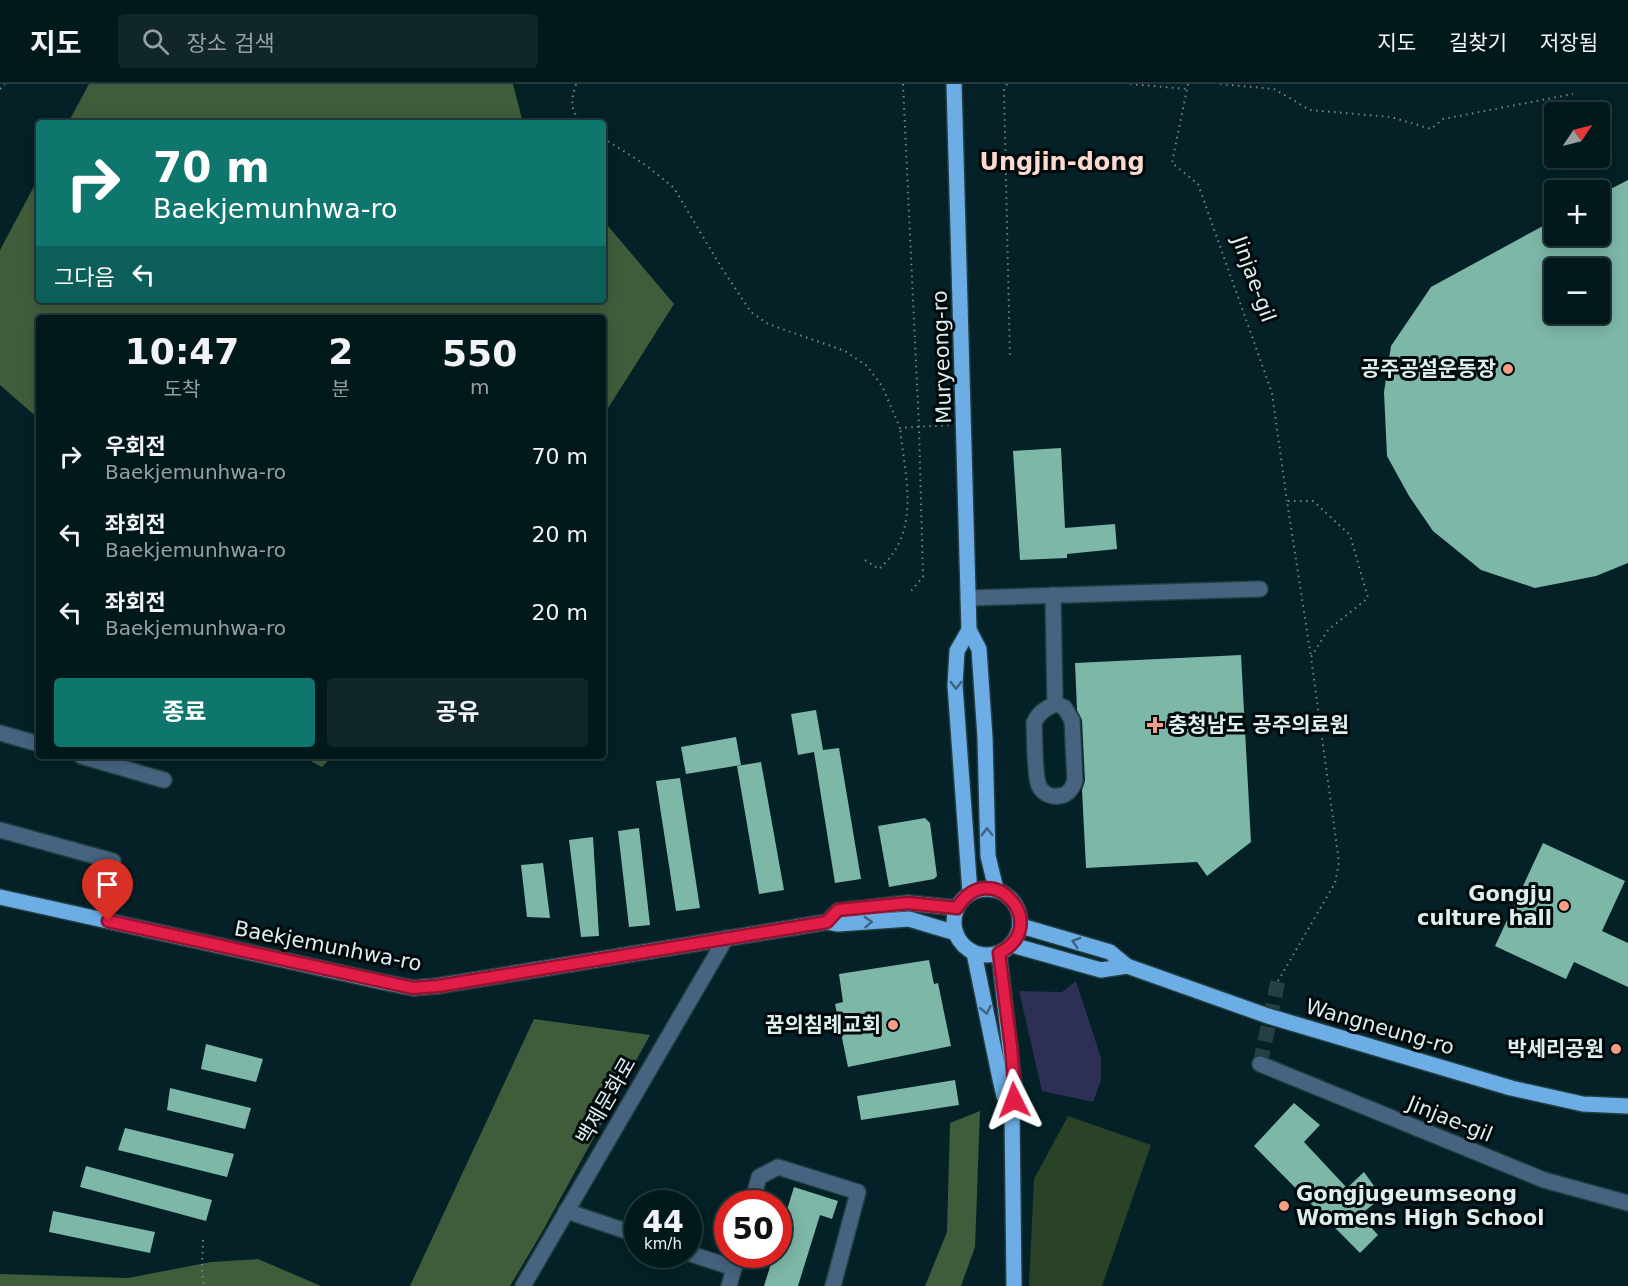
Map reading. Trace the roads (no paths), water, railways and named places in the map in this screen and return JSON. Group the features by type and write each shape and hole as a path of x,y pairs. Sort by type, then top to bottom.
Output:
{"main road":[{"name":"Muryeong-ro","path":"954,84 969,630 979,649 985,738 988,856 996,890"},
{"name":"Muryeong-ro","path":"969,630 957,651 955,685 970,893"},
{"path":"987,888 996,890 1012,899 1017,907 1021,926 1018,936 1012,945 999,953 982,955 974,953 966,948 956,933 954,916 962,900 970,893 987,888"},
{"name":"Baekjemunhwa-ro","path":"0,897 413,988 438,986 827,922 838,924 909,919 956,933"},
{"name":"Baekjemunhwa-ro","path":"827,922 838,910 908,903 957,908"},
{"name":"Wangneung-ro","path":"1021,926 1110,952 1127,966 1268,1016 1511,1088 1583,1104 1627,1106"},
{"name":"Wangneung-ro","path":"1012,945 1101,970 1127,966"},
{"path":"974,953 1004,1096 1012,1112"},
{"path":"999,953 1015,1092 1012,1112 1014,1286"},
{"path":"1628,1090 1628,1110"}],"street":[{"path":"968,598 1260,589"},
{"path":"1053,595 1055,704"},
{"path":"1055,704 1064,707 1072,720 1075,781 1072,789 1063,796 1056,797 1047,795 1039,786 1034,723 1036,717 1044,709 1055,704"},
{"path":"0,733 36,743"},
{"path":"91,759 164,780"},
{"path":"0,830 113,861"},
{"name":"백제문화로","path":"523,1286 726,938"},
{"name":"Jinjae-gil","path":"1260,1064 1544,1180 1628,1203"},
{"path":"756,1190 759,1177 778,1167 858,1192 833,1286"},
{"path":"566,1210 624,1230"},
{"path":"729,1286 734,1268"}],"water":[{"path":"1076,981 1101,1058 1101,1080 1093,1102 1042,1091 1019,991 1062,992"}],"tunnel":[{"path":"1260,1064 1278,981"}],"place":[{"name":"공주공설운동장","path":"1508,369"},
{"name":"충청남도 공주의료원","path":"1155,725"},
{"name":"Gongju culture hall","path":"1564,906"},
{"name":"꿈의침례교회","path":"893,1025"},
{"name":"박세리공원","path":"1616,1049"},
{"name":"Gongjugeumseong Womens High School","path":"1284,1206"}],"district":[{"name":"Ungjin-dong","path":"1062,162"}]}
